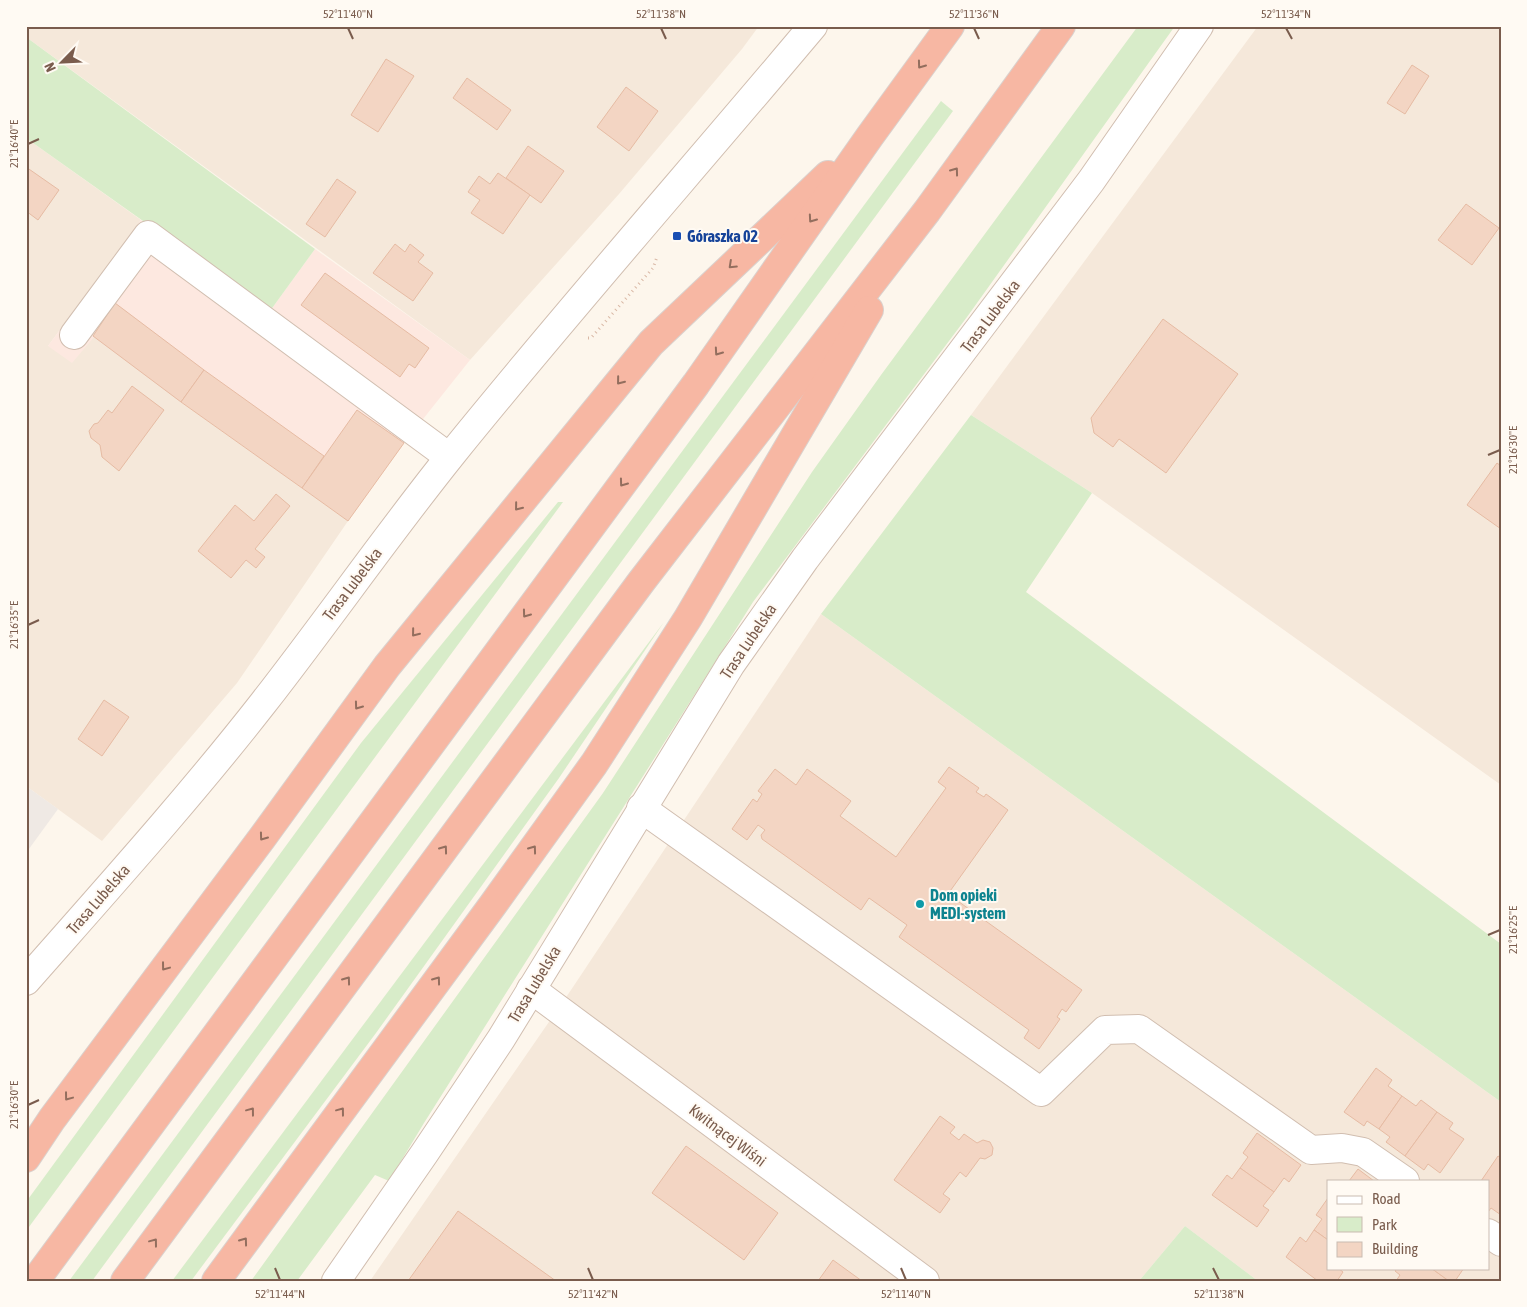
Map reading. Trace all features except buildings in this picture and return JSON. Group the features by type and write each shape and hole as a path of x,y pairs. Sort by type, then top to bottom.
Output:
{"highway":[{"path":"35,1281 696,384 870,136 950,26"},
{"path":"125,1281 641,582 927,211 1061,26"},
{"path":"26,1158 52,1119 268,830 387,666 651,343 870,136"},
{"path":"216,1281 594,764 688,618 927,211"},
{"path":"26,1140 52,1119"}],"street":[{"name":"Trasa Lubelska","path":"26,981 212,767 266,700 449,457 548,337 813,26"},
{"name":"Trasa Lubelska","path":"336,1281 424,1154 531,989 731,664 805,559 1091,181 1199,26"},
{"path":"74,335 148,235 449,457"},
{"path":"641,808 1041,1092 1105,1030 1139,1029 1311,1150 1342,1148 1363,1152 1404,1180"},
{"name":"Kwitnącej Wiśni","path":"531,989 925,1281"},
{"path":"1490,1234 1501,1242"}],"shaded area":[{"path":"26,26 759,26 742,49 619,194 470,360 26,37"},
{"path":"1258,26 1501,26 1501,785 1092,493 971,415"},
{"path":"26,138 141,220 48,346 93,336 181,402 348,521 237,683 102,841 26,786"},
{"path":"141,220 270,311 315,249 470,360 404,443 348,521 181,402 94,337 72,363 48,346"},
{"path":"821,614 1501,1102 1501,1281 1258,1281 1185,1226 1139,1281 370,1281 571,990"},
{"path":"26,786 58,809 26,853"}],"green space":[{"path":"1138,26 1175,26 967,317 753,602 389,1181 375,1175 297,1281 251,1281 603,793 812,472 881,375"},
{"path":"26,37 315,249 270,311 26,138"},
{"path":"941,101 953,111 92,1281 69,1281"},
{"path":"971,415 1092,493 1026,592 1501,944 1501,1102 821,614"},
{"path":"558,502 563,502 26,1231 26,1202 361,743"},
{"path":"664,622 559,778 376,1033 191,1281 172,1281"},
{"path":"1185,1226 1258,1281 1139,1281"}],"place":[{"name":"Góraszka 02","path":"677,236"},
{"name":"Dom opieki MEDI-system","path":"920,904"}]}
